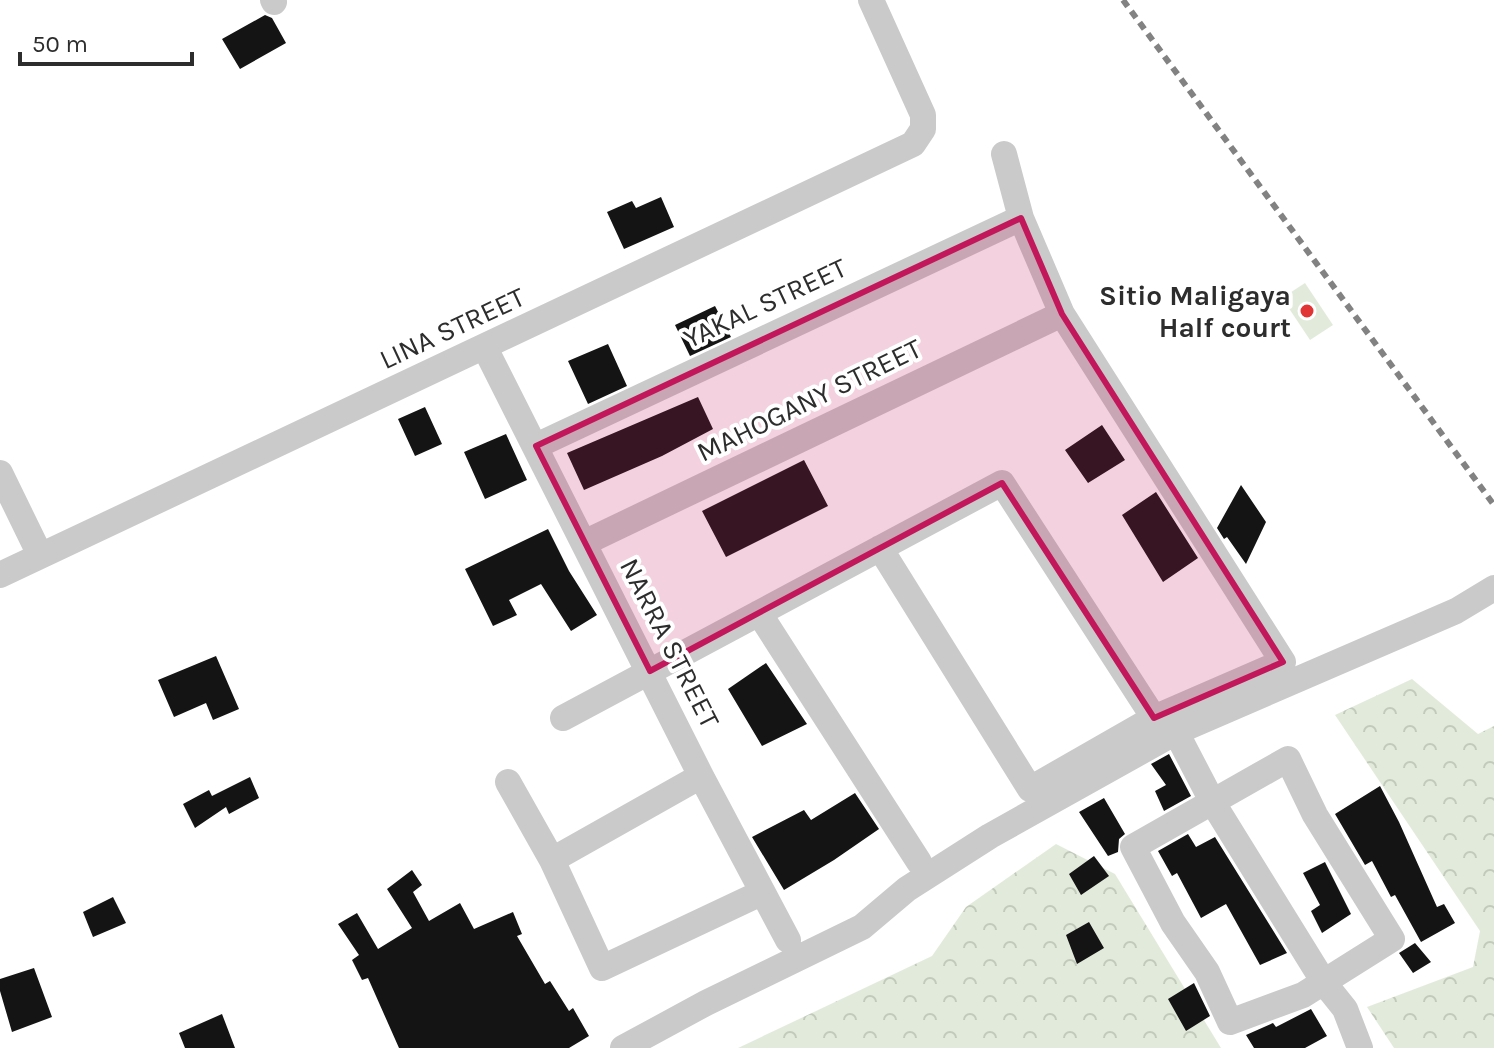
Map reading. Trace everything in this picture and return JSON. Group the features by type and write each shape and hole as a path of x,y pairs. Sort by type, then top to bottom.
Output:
{"street":[{"name":"LINA STREET","path":"0,575 913,144 923,129 923,115 871,0"},
{"path":"880,548 1030,789 1165,725 1283,662 1062,314 1021,218 1004,154"},
{"name":"YAKAL STREET","path":"536,446 1021,218"},
{"name":"MAHOGANY STREET","path":"584,543 1062,314"},
{"name":"NARRA STREET","path":"485,348 701,776 788,940"},
{"path":"0,473 40,555"},
{"path":"563,718 1002,483 1165,725 1325,984 1345,1009 1360,1048"},
{"path":"623,1048 706,1003 862,927 907,889 941,866 1053,799 1165,725 1456,611 1494,588"},
{"path":"759,613 919,862"},
{"path":"1288,759 1315,815 1392,939 1325,984 1278,1006 1230,1022 1207,972 1173,923 1133,847 1213,803 1288,759"},
{"path":"552,860 701,776"},
{"path":"508,782 552,860 602,968 761,893"}],"highlighted area":[{"path":"1021,218 1062,314 1283,662 1154,718 1002,483 650,671 536,446"}],"green space":[{"name":"Sitio Maligaya Half court","path":"1305,283 1333,325 1310,340 1282,298"},
{"path":"1412,679 1478,734 1494,726 1494,1048 1394,1048 1367,1007 1473,967 1480,931 1335,715"},
{"path":"1056,844 1115,874 1221,1048 738,1048 932,956 966,907"}],"building":[{"path":"265,15 272,18 286,43 240,69 222,39"},
{"path":"661,197 674,227 624,249 607,212 632,201 636,208"},
{"path":"715,306 731,337 690,356 675,325"},
{"path":"608,344 627,386 588,404 568,361"},
{"path":"698,397 713,429 662,456 584,490 567,453"},
{"path":"425,407 442,444 415,456 398,419"},
{"path":"1102,425 1125,460 1088,483 1065,450"},
{"path":"506,434 527,480 485,499 464,452"},
{"path":"804,460 828,506 726,557 702,511"},
{"path":"1241,485 1266,522 1246,564 1217,528"},
{"path":"1156,492 1198,558 1163,582 1122,515"},
{"path":"548,529 569,571 597,615 571,631 541,584 509,600 517,615 493,626 465,569"},
{"path":"216,656 239,709 213,720 206,703 174,717 158,680"},
{"path":"766,663 807,724 762,746 728,689"},
{"path":"1169,754 1191,796 1164,811 1155,791 1166,785 1151,764"},
{"path":"250,777 259,798 229,814 226,807 195,828 183,804 209,790 212,796"},
{"path":"1380,786 1437,907 1444,904 1455,923 1421,942 1395,895 1391,897 1372,861 1365,865 1335,814"},
{"path":"855,793 879,829 784,890 752,837 804,810 811,820"},
{"path":"1104,798 1125,834 1119,839 1118,852 1108,856 1079,812"},
{"path":"1188,834 1196,847 1215,837 1287,953 1260,965 1226,904 1201,918 1177,873 1172,876 1158,851"},
{"path":"1094,856 1109,876 1081,895 1069,874"},
{"path":"1325,862 1351,914 1322,933 1311,911 1320,905 1303,873"},
{"path":"412,870 422,885 413,892 429,921 460,903 474,929 513,912 522,934 517,936 545,984 550,981 569,1011 573,1008 589,1036 569,1048 399,1048 368,978 362,980 352,960 359,955 338,924 357,913 378,949 412,928 387,889"},
{"path":"113,897 126,923 93,937 83,912"},
{"path":"1089,922 1104,948 1077,964 1066,935"},
{"path":"1415,943 1431,962 1413,973 1399,953"},
{"path":"34,968 52,1017 12,1032 0,991 0,979"},
{"path":"1194,983 1210,1016 1186,1031 1168,999"},
{"path":"1311,1009 1327,1036 1305,1048 1254,1048 1246,1035 1273,1023 1276,1027"},
{"path":"222,1014 235,1048 185,1048 179,1033"}],"railway":[{"path":"1123,0 1494,505"}],"place":[{"name":"Sitio Maligaya Half court","path":"1307,311"}]}
